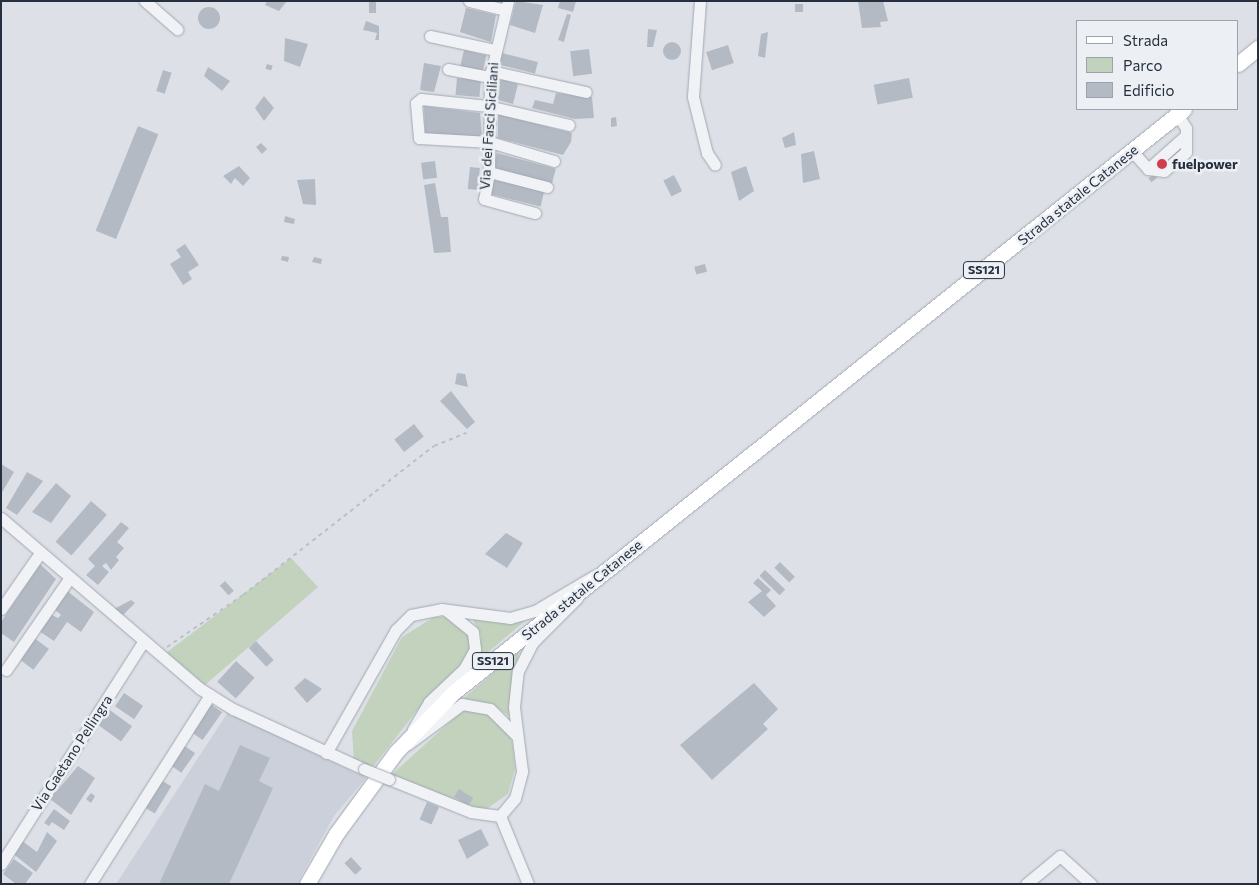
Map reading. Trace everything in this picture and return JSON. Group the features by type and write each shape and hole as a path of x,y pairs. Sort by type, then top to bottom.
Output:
{"main road":[{"path":"1239,63 1258,48"},
{"name":"Strada statale Catanese","path":"307,884 336,834 396,752 407,738 454,692 1180,112"}],"street":[{"path":"144,1 177,29"},
{"path":"468,1 507,6"},
{"path":"700,1 693,98 707,153 715,165"},
{"name":"Via dei Fasci Siciliani","path":"507,6 490,74 488,106 489,172 484,198 535,213"},
{"path":"430,36 496,50"},
{"path":"448,69 490,74 586,92"},
{"path":"554,161 490,142 419,138 415,111 421,99 488,106 569,125"},
{"path":"1132,151 1148,169 1164,171 1186,152 1186,128 1180,112"},
{"path":"489,172 547,187"},
{"path":"1,518 65,576 156,653 210,695 326,753 480,815 500,816 508,808 520,782 514,689 524,656 566,614 583,589"},
{"path":"1,609 40,554"},
{"path":"326,753 396,630 411,615 441,608 510,618 535,611 576,583 605,571"},
{"path":"6,670 65,576"},
{"path":"407,738 429,702 464,669 475,649 473,632 466,622 441,608"},
{"name":"Via Gaetano Pellingra","path":"1,864 143,642"},
{"path":"90,884 210,695"},
{"path":"396,752 462,704 490,709 511,726 518,739"},
{"path":"500,816 528,884"},
{"path":"1026,884 1060,856 1091,884"}],"path":[{"path":"156,653 243,595 434,446 466,433"}],"shaded area":[{"path":"228,712 366,778 334,816 297,884 116,884"}],"green space":[{"path":"291,558 318,587 205,685 166,653"},
{"path":"434,617 446,617 472,638 468,658 429,695 372,768 354,762 352,731 402,637"},
{"path":"472,618 525,621 481,658 481,635"},
{"path":"519,651 510,717 492,704 463,699"},
{"path":"463,710 490,713 510,734 513,747 515,769 508,794 482,812 390,776"}],"building":[{"path":"267,1 287,1 279,11 265,5"},
{"path":"369,1 376,1 376,13 369,13"},
{"path":"516,1 543,5 535,33 510,25"},
{"path":"560,1 576,1 573,12 558,8"},
{"path":"858,1 883,1 888,21 880,22 881,27 862,28"},
{"path":"795,4 803,4 803,12 795,12"},
{"path":"209,7 217,10 220,18 217,26 209,29 201,26 198,18 201,10"},
{"path":"466,8 496,15 491,42 460,32"},
{"path":"567,14 571,15 564,42 558,40"},
{"path":"366,21 379,26 379,40 375,40 377,33 363,30"},
{"path":"648,29 657,30 653,47 647,47"},
{"path":"768,32 765,58 758,56 761,34"},
{"path":"285,38 308,44 300,67 284,61"},
{"path":"672,42 678,45 681,51 678,57 672,60 666,57 663,51 666,45"},
{"path":"728,45 734,63 712,70 706,52"},
{"path":"589,49 592,74 573,76 570,51"},
{"path":"464,50 486,55 483,72 460,67"},
{"path":"502,53 538,62 535,74 499,65"},
{"path":"424,63 441,66 434,92 420,90"},
{"path":"267,64 273,66 271,71 265,69"},
{"path":"208,67 230,81 222,91 204,76"},
{"path":"163,70 172,73 165,94 156,91"},
{"path":"457,78 481,80 479,97 456,95"},
{"path":"496,78 518,84 513,104 495,99"},
{"path":"909,78 913,98 877,105 874,85"},
{"path":"556,93 592,97 594,118 575,119 532,108 535,100 553,104"},
{"path":"264,96 274,108 264,121 255,108"},
{"path":"424,106 480,113 482,137 425,133"},
{"path":"498,114 572,133 571,142 563,155 498,138"},
{"path":"616,117 617,126 611,127 611,118"},
{"path":"138,126 158,134 116,239 96,231"},
{"path":"794,132 796,145 785,148 782,138"},
{"path":"261,143 267,149 262,154 256,147"},
{"path":"814,151 820,179 803,183 801,154"},
{"path":"497,153 556,169 552,184 493,168"},
{"path":"435,161 437,178 423,180 421,163"},
{"path":"239,166 250,178 243,186 235,178 231,184 223,176"},
{"path":"746,166 754,191 739,201 731,172"},
{"path":"470,167 480,168 478,190 468,189"},
{"path":"1154,174 1157,178 1151,182 1148,178"},
{"path":"674,175 682,191 671,196 663,180"},
{"path":"492,178 544,191 541,207 488,194"},
{"path":"315,179 316,205 303,204 297,180"},
{"path":"435,183 441,217 448,217 451,252 434,253 424,185"},
{"path":"285,216 295,219 294,224 284,222"},
{"path":"185,244 199,265 188,272 192,279 183,285 170,264 181,257 176,250"},
{"path":"282,256 289,257 288,262 281,260"},
{"path":"314,257 322,259 321,264 312,262"},
{"path":"705,264 707,272 696,274 694,267"},
{"path":"457,373 465,374 468,387 455,384"},
{"path":"451,391 475,422 467,429 440,401"},
{"path":"414,424 424,437 404,452 394,439"},
{"path":"1,464 14,472 1,494"},
{"path":"27,472 43,481 17,515 6,508"},
{"path":"56,483 71,496 51,523 32,512"},
{"path":"91,501 107,515 71,556 56,542"},
{"path":"121,522 129,528 117,542 124,548 116,557 119,560 111,570 106,563 102,566 109,572 98,585 86,575 95,566 88,559"},
{"path":"506,533 523,543 507,568 485,554"},
{"path":"780,562 795,577 789,583 774,568"},
{"path":"40,564 56,579 14,642 1,633 1,622"},
{"path":"765,570 785,589 780,595 759,576"},
{"path":"758,578 771,590 766,595 776,606 764,617 748,602 762,591 753,583"},
{"path":"225,581 234,591 228,595 220,586"},
{"path":"66,590 94,612 81,632 67,622 54,641 39,631 50,614 58,618 61,615 53,608"},
{"path":"131,600 135,603 123,615 114,609"},
{"path":"33,637 49,649 33,670 17,658"},
{"path":"256,641 274,660 266,667 249,648"},
{"path":"236,661 255,678 236,699 217,682"},
{"path":"305,678 322,689 307,703 294,688"},
{"path":"754,683 778,709 763,724 768,729 712,780 680,745"},
{"path":"124,693 143,706 134,719 115,706"},
{"path":"209,703 222,712 203,740 189,731"},
{"path":"107,708 132,726 121,742 96,723"},
{"path":"182,744 195,753 181,773 168,764"},
{"path":"240,745 270,758 259,781 273,788 229,884 159,884 205,784 219,791"},
{"path":"78,766 95,778 71,815 50,799"},
{"path":"161,780 171,786 155,814 145,807"},
{"path":"459,789 473,798 468,806 454,797"},
{"path":"91,793 95,796 91,803 86,799"},
{"path":"427,802 439,807 432,825 420,819"},
{"path":"54,809 70,821 64,830 52,822 49,826 44,823"},
{"path":"481,829 489,845 467,859 458,840"},
{"path":"47,832 57,841 36,872 11,852 21,840 37,852"},
{"path":"351,857 362,869 355,875 344,863"},
{"path":"14,859 33,873 25,884 16,884 3,874"}],"place":[{"name":"fuelpower","path":"1162,164"}]}
